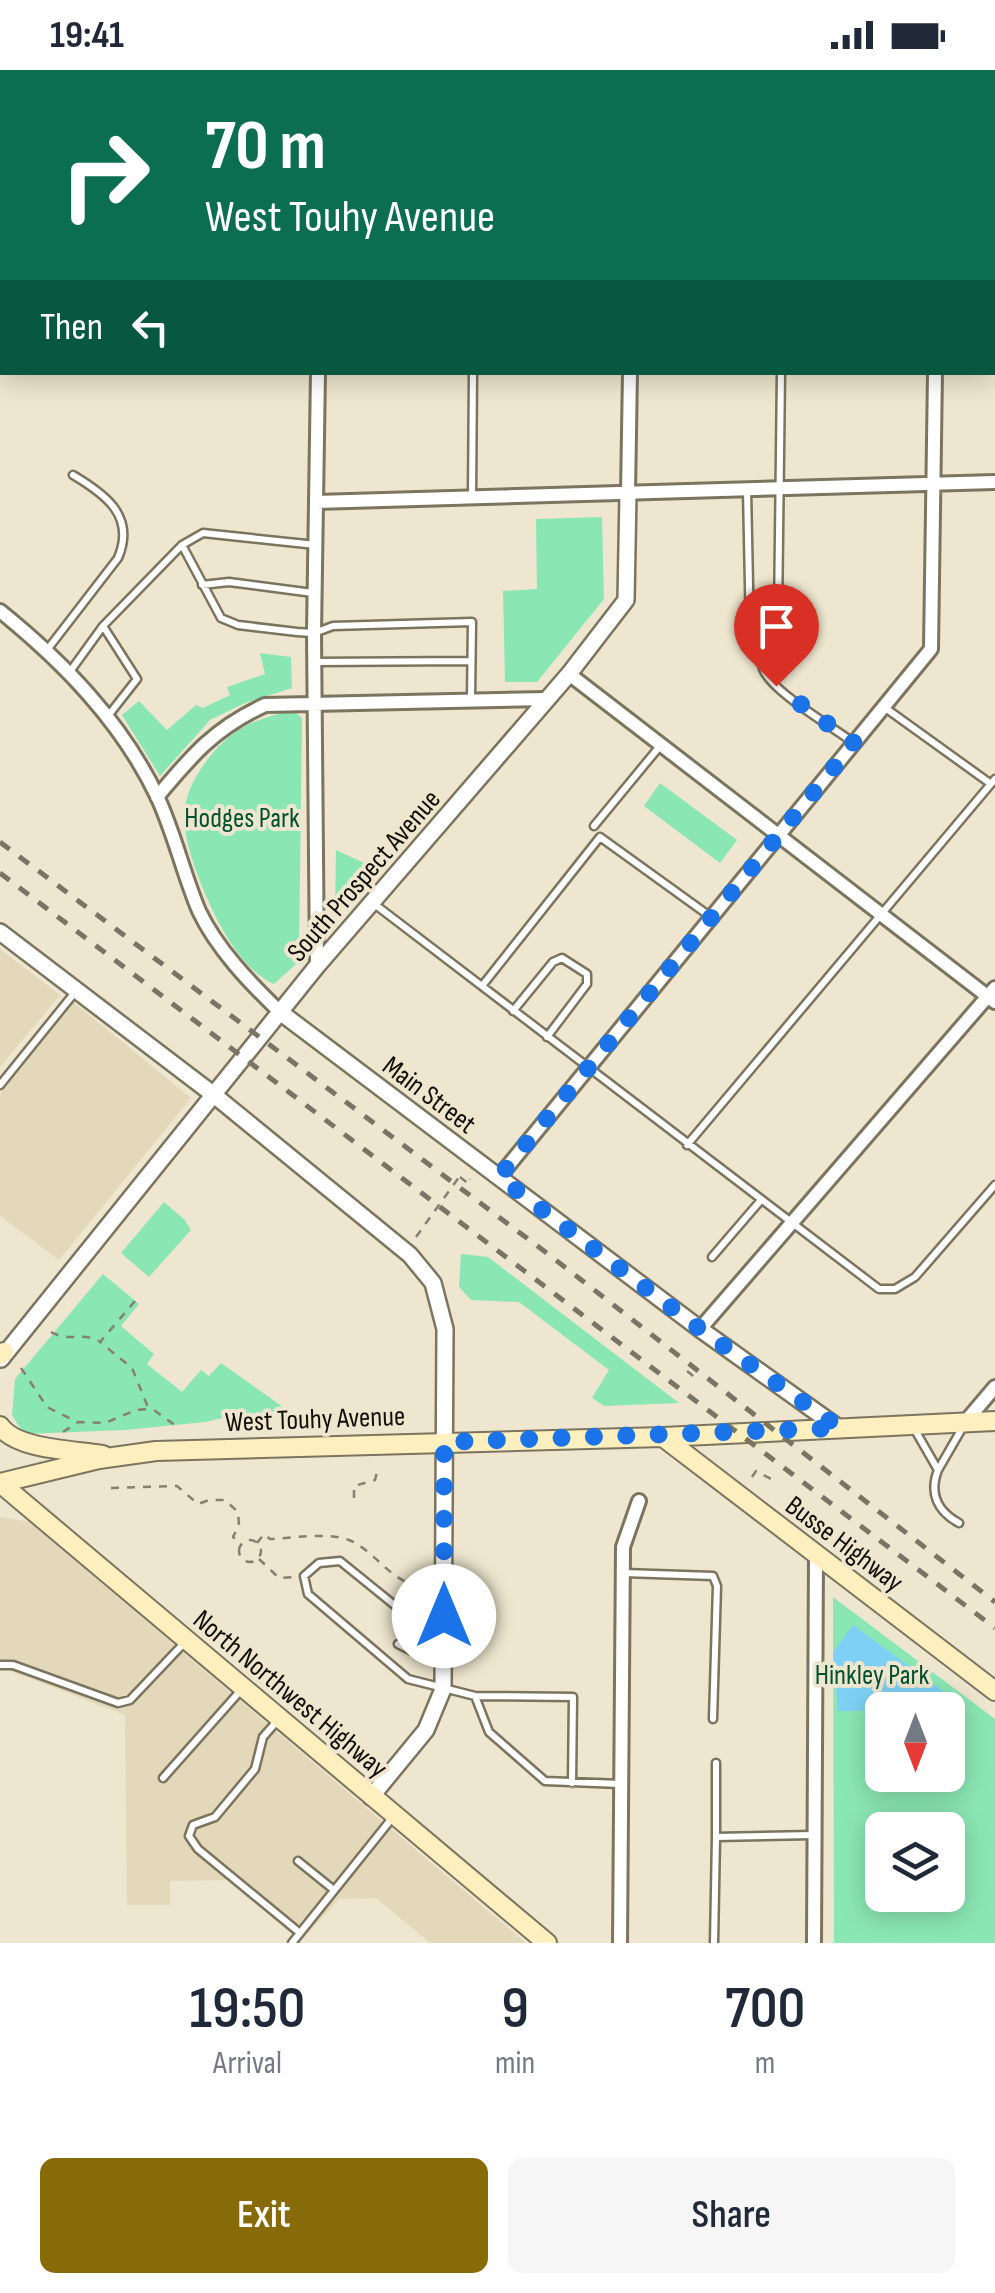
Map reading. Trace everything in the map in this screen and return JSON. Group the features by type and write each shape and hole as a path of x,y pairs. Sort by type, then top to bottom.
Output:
{"main road":[{"name":"West Touhy Avenue","path":"0,1483 156,1451 662,1437 995,1420"},
{"path":"0,1426 10,1438 28,1444 113,1457"},
{"name":"Busse Highway","path":"662,1437 995,1691"},
{"name":"North Northwest Highway","path":"0,1483 547,1943"}],"street":[{"path":"316,966 314,633 318,375"},
{"name":"South Prospect Avenue","path":"1,1356 316,966 570,674 626,600 630,375"},
{"path":"499,1177 931,649 935,375"},
{"path":"316,502 995,482"},
{"path":"0,610 48,650 121,734 157,797 200,914 236,966 280,1012"},
{"path":"570,674 993,996 700,1329"},
{"path":"157,797 203,743 232,720 265,705 547,698"},
{"path":"0,932 214,1095 422,1266 433,1283 444,1319 444,1689 426,1730 371,1796"},
{"name":"Main Street","path":"280,1012 700,1329 840,1428"},
{"path":"967,1420 995,1386"},
{"path":"620,1943 624,1546 639,1500"},
{"path":"814,1943 816,1556"}],"lane":[{"path":"472,497 473,375"},
{"path":"781,375 778,617 762,648 762,668 776,686 854,743"},
{"path":"48,650 118,558 126,541 107,495 73,476"},
{"path":"747,490 750,632 762,648"},
{"path":"69,673 103,626 182,544 203,533 316,544"},
{"path":"182,544 221,618 238,625 314,633 333,626 472,622 471,698"},
{"path":"201,585 229,582 315,593"},
{"path":"103,626 137,679 108,717"},
{"path":"314,662 472,661"},
{"path":"687,1145 993,782 884,707"},
{"path":"594,826 661,746"},
{"path":"482,986 600,836 711,917"},
{"path":"373,902 587,1070 879,1290 895,1289 916,1278 995,1185"},
{"path":"513,1010 553,962 562,958 586,974 587,984 547,1037"},
{"path":"0,1085 77,990"},
{"path":"712,1258 760,1200"},
{"path":"958,1523 945,1515 934,1490 938,1470 967,1420"},
{"path":"912,1425 938,1470"},
{"path":"444,1616 408,1616 340,1561 319,1563 304,1576 308,1594 408,1679 476,1696 573,1698 572,1782"},
{"path":"623,1573 714,1576 712,1719"},
{"path":"0,1665 12,1665 118,1704 130,1700 186,1641"},
{"path":"398,1644 410,1650 444,1652"},
{"path":"163,1778 243,1688"},
{"path":"476,1696 489,1732 545,1781 622,1784"},
{"path":"279,1719 263,1736 256,1769 216,1816 193,1825 189,1836 198,1849 300,1934"},
{"path":"714,1943 716,1762"},
{"path":"292,1943 394,1816"},
{"path":"716,1837 814,1835"},
{"path":"298,1861 334,1890"}],"path":[{"path":"416,1237 462,1174"},
{"path":"100,1342 135,1300"},
{"path":"51,1332 68,1340 85,1336 100,1342 132,1368 151,1409 176,1426"},
{"path":"22,1368 48,1407 78,1423 114,1422 136,1410 151,1409"},
{"path":"687,1372 698,1380"},
{"path":"58,1436 78,1423"},
{"path":"752,1477 756,1471 771,1479"},
{"path":"354,1498 354,1486 375,1480 377,1472"},
{"path":"110,1488 177,1486 198,1504 225,1500 238,1512 239,1525 233,1536 241,1544"},
{"path":"247,1540 256,1543 260,1548 258,1558 244,1560 239,1554 241,1544 247,1540"},
{"path":"258,1558 279,1578"}],"shaded area":[{"path":"0,949 60,995 0,1067"},
{"path":"72,1001 191,1098 59,1260 0,1216 0,1094"},
{"path":"0,1517 29,1522 526,1943 430,1943 376,1898 339,1899 300,1942 230,1880 170,1881 170,1905 127,1905 125,1715 0,1667"}],"green space":[{"path":"602,517 604,599 537,682 505,682 503,591 537,589 536,519"},
{"path":"260,653 291,657 292,688 245,703 210,720 160,776 122,715 139,701 167,730 196,705 203,708 230,695 227,687 265,674"},
{"name":"Hodges Park","path":"295,712 302,718 299,955 296,964 274,984 245,961 222,929 193,863 184,817 188,793 216,749 240,728"},
{"path":"660,783 737,840 720,863 644,806"},
{"path":"336,850 375,868 335,910"},
{"path":"164,1202 191,1230 149,1277 121,1253"},
{"path":"461,1254 488,1257 679,1403 604,1406 592,1398 609,1370 519,1302 471,1300 459,1287"},
{"path":"103,1274 139,1304 121,1326 154,1354 147,1364 182,1392 201,1370 209,1376 221,1363 290,1412 241,1414 205,1422 125,1430 24,1434 12,1415 15,1379"},
{"name":"Hinkley Park","path":"833,1597 959,1692 865,1692 865,1792 965,1792 965,1696 995,1719 995,1943 834,1943"}],"water":[{"path":"853,1625 944,1692 865,1692 865,1711 838,1711 833,1652"}],"railway":[{"path":"0,842 548,1254 995,1602"},
{"path":"0,873 995,1628"}],"route":[{"path":"444,1616 444,1442 840,1428 700,1329 499,1177 854,743 776,686"}]}
